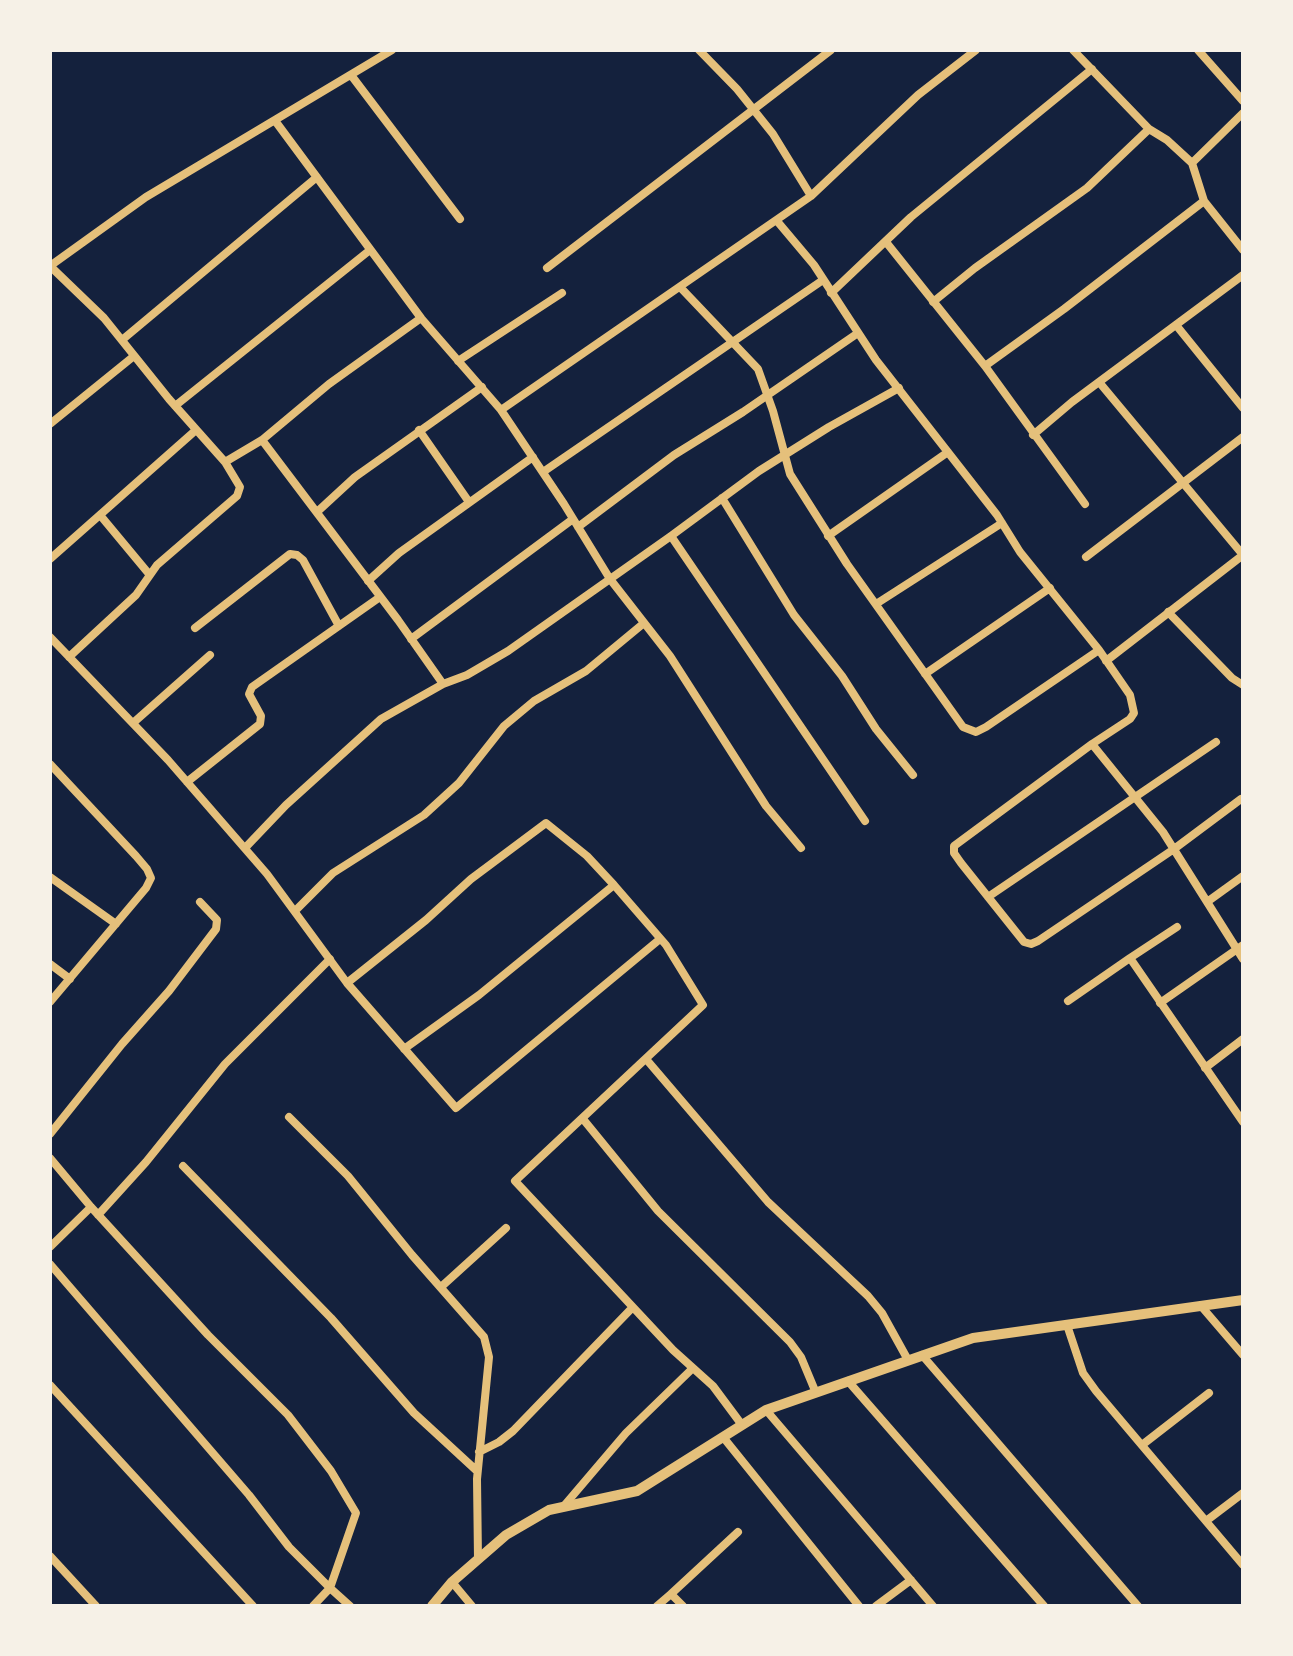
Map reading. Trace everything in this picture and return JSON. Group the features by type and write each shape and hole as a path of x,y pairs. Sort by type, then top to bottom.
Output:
{"street":[{"path":"69,657 136,595 157,565 237,496 240,487 225,462 104,318 50,266 146,197 392,50"},
{"path":"699,50 773,134 811,196"},
{"path":"547,268 831,50"},
{"path":"501,410 811,196 918,95 976,50"},
{"path":"1073,50 1149,129 1167,140 1192,163 1204,201 1243,250"},
{"path":"1198,50 1243,101"},
{"path":"831,293 911,217 1092,69"},
{"path":"351,75 460,219"},
{"path":"1192,163 1243,113"},
{"path":"276,122 421,318 501,410 610,579 670,656 766,806 801,848"},
{"path":"933,302 1087,188 1149,129"},
{"path":"122,340 317,177"},
{"path":"985,366 1204,201"},
{"path":"777,221 1002,523 1020,552 1099,650 1130,695 1134,713 1130,719 954,846 954,853 1024,942 1031,944 1174,849 1241,799"},
{"path":"886,242 985,366 1085,504"},
{"path":"175,406 370,250"},
{"path":"1033,435 1243,275"},
{"path":"543,472 823,280"},
{"path":"680,287 758,369 790,474 828,536 963,727 976,732 1099,650"},
{"path":"458,361 562,293"},
{"path":"225,462 262,440 329,384 421,318"},
{"path":"1176,325 1243,408"},
{"path":"411,639 674,455 858,333"},
{"path":"50,424 134,356"},
{"path":"1099,382 1243,555 1106,661"},
{"path":"317,512 355,477 482,387"},
{"path":"245,848 286,805 381,719 508,651 785,454 899,388"},
{"path":"50,559 196,430"},
{"path":"419,430 469,502"},
{"path":"1086,557 1243,437"},
{"path":"262,440 443,684"},
{"path":"828,536 948,452"},
{"path":"368,581 399,553 533,457"},
{"path":"722,498 794,615 913,775"},
{"path":"100,515 149,574"},
{"path":"876,604 1002,523"},
{"path":"671,536 865,821"},
{"path":"195,628 290,554 303,560 339,626"},
{"path":"925,674 1050,588"},
{"path":"187,782 260,724 261,716 249,694 252,687 380,597"},
{"path":"1168,612 1232,678 1243,685"},
{"path":"295,911 333,873 424,815 459,783 504,726 534,701 586,671 644,623"},
{"path":"50,637 133,723 245,848 347,983 456,1108 660,939"},
{"path":"133,723 210,655"},
{"path":"988,897 1216,742"},
{"path":"1092,744 1174,849 1240,947 1243,959"},
{"path":"50,764 147,869 151,878 146,888 50,1002"},
{"path":"347,983 426,920 471,879 546,823 587,856 614,885 660,939 703,1005 515,1181 632,1308 713,1386 742,1425"},
{"path":"1207,902 1243,876"},
{"path":"50,877 116,924"},
{"path":"404,1049 479,995 614,885"},
{"path":"50,1134 169,991 216,929 217,920 200,902"},
{"path":"1068,1001 1177,927"},
{"path":"1160,1003 1240,947"},
{"path":"1130,958 1243,1122"},
{"path":"98,1215 146,1162 225,1064 330,959"},
{"path":"50,964 70,979"},
{"path":"1205,1068 1243,1039"},
{"path":"646,1059 768,1202 868,1296 882,1313 908,1360"},
{"path":"289,1117 348,1176 484,1337 489,1357 477,1471 478,1559"},
{"path":"583,1119 658,1211 790,1342 801,1357 816,1393"},
{"path":"50,1158 208,1335 288,1415 331,1471 356,1513 330,1588 313,1606"},
{"path":"183,1166 331,1318 414,1413 477,1471"},
{"path":"50,1247 91,1207"},
{"path":"441,1287 506,1228"},
{"path":"50,1264 249,1495 289,1547 350,1606"},
{"path":"432,1606 452,1582 506,1535 549,1510 637,1491 766,1410 973,1338 1243,1300"},
{"path":"1201,1306 1243,1355"},
{"path":"479,1452 513,1431 632,1308"},
{"path":"1067,1325 1083,1373 1243,1565"},
{"path":"922,1355 1138,1606"},
{"path":"563,1507 626,1433 693,1368"},
{"path":"848,1381 1044,1606"},
{"path":"50,1385 253,1606"},
{"path":"1142,1445 1209,1393"},
{"path":"766,1410 933,1606"},
{"path":"723,1437 859,1606"},
{"path":"1206,1521 1243,1493"},
{"path":"657,1606 738,1532"},
{"path":"50,1556 96,1606"},
{"path":"876,1606 911,1580"},
{"path":"452,1582 472,1606"},
{"path":"671,1594 683,1606"}]}
